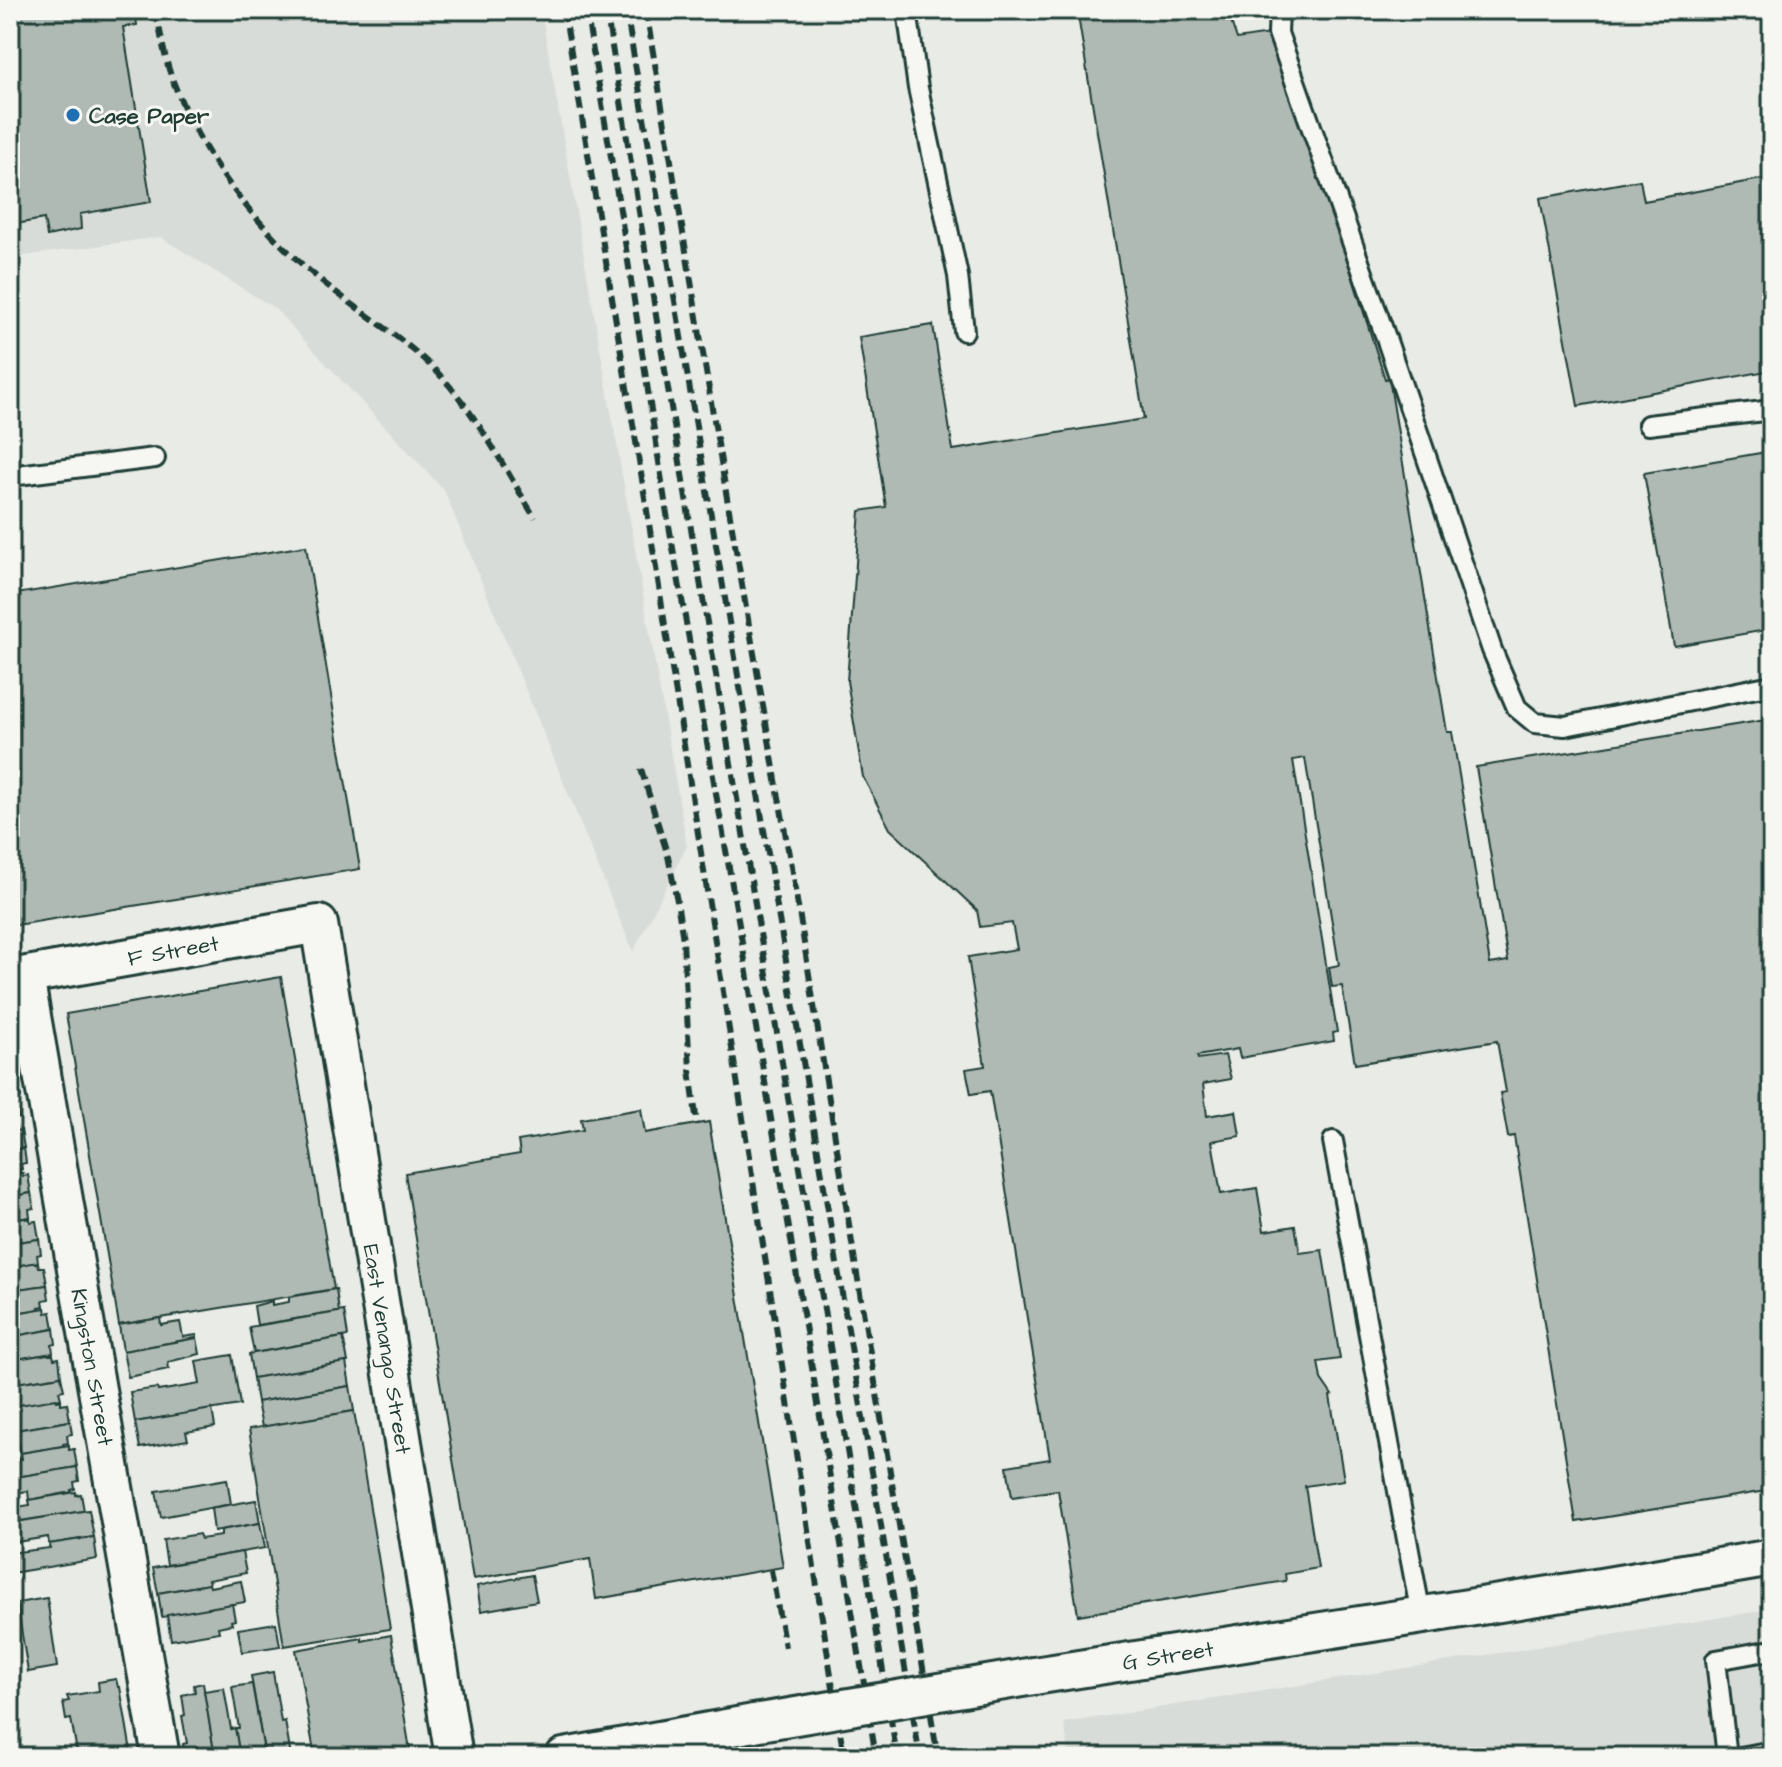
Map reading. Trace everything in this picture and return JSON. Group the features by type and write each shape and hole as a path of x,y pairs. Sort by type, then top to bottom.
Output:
{"street":[{"name":"F Street","path":"18,977 319,924 322,942"},
{"name":"East Venango Street","path":"322,942 454,1757"},
{"name":"Kingston Street","path":"18,977 161,1757"},
{"name":"G Street","path":"564,1757 1034,1676 1772,1558"}],"lane":[{"path":"907,10 918,88 958,276 964,331"},
{"path":"1279,10 1278,33 1300,98 1385,335 1492,650 1517,708 1535,723 1565,726 1772,685"},
{"path":"1648,425 1772,410"},
{"path":"10,476 155,458"},
{"path":"1333,1141 1421,1615"},
{"path":"1727,1757 1716,1660 1772,1650"},
{"path":"1741,1757 1772,1751"}],"shaded area":[{"name":"Case Paper","path":"10,10 541,10 687,846 633,952 444,490 274,308 160,237 10,258"},
{"path":"1772,1609 1772,1757 1070,1757 1064,1723"}],"building":[{"name":"Case Paper","path":"10,10 135,10 137,25 123,27 151,202 80,214 81,229 47,236 44,219 10,225"},
{"path":"1077,10 1227,10 1237,39 1275,33 1385,379 1389,378 1447,732 1452,732 1490,964 1508,961 1476,767 1772,719 1772,1498 1767,1499 1766,1491 1576,1522 1514,1136 1508,1137 1500,1093 1506,1092 1497,1041 1355,1064 1342,986 1332,987 1329,967 1339,965 1305,758 1293,760 1337,1032 1333,1033 1334,1041 1240,1058 1238,1049 1197,1056 1198,1059 1225,1055 1231,1079 1203,1084 1207,1116 1236,1111 1240,1136 1212,1141 1221,1194 1257,1188 1264,1231 1295,1226 1300,1253 1322,1250 1340,1359 1318,1362 1321,1379 1332,1395 1344,1480 1305,1486 1318,1568 1285,1574 1286,1581 1078,1615 1058,1490 1012,1497 1007,1466 1050,1459 990,1091 971,1094 966,1069 985,1066 968,957 1017,949 1012,923 980,927 977,910 890,829 863,777 847,681 860,511 886,507 859,337 933,325 953,450 1144,419"},
{"path":"1772,177 1772,370 1578,406 1540,198 1640,180 1644,201"},
{"path":"1772,451 1772,629 1674,646 1644,473"},
{"path":"306,546 360,869 10,926 10,595"},
{"path":"281,977 334,1289 119,1325 66,1014"},
{"path":"10,1045 21,1098 10,1103"},
{"path":"16,1102 19,1118 14,1118 15,1125 10,1126 10,1103"},
{"path":"641,1109 645,1133 709,1122 783,1567 596,1599 590,1559 473,1579 405,1173 520,1154 518,1141 583,1130 581,1119"},
{"path":"10,1126 16,1127 16,1131 21,1130 24,1148 10,1150"},
{"path":"24,1148 26,1163 21,1164 22,1169 10,1173 10,1150"},
{"path":"10,1173 28,1175 31,1193 10,1197"},
{"path":"31,1193 34,1208 29,1209 30,1217 10,1220 10,1197"},
{"path":"30,1218 30,1222 36,1221 39,1239 10,1243 10,1220"},
{"path":"39,1239 41,1254 37,1255 38,1262 10,1267 10,1243"},
{"path":"32,1263 44,1267 47,1285 10,1290 10,1267"},
{"path":"47,1285 49,1299 43,1300 44,1306 10,1314 10,1290"},
{"path":"336,1289 339,1312 257,1325 254,1306 272,1301 272,1305 289,1302 289,1297"},
{"path":"45,1308 46,1313 51,1312 54,1329 10,1337 10,1314"},
{"path":"344,1311 348,1336 254,1353 249,1327"},
{"path":"160,1318 161,1325 180,1322 183,1337 197,1335 197,1338 123,1351 119,1325"},
{"path":"54,1329 56,1344 52,1345 53,1353 10,1360 10,1337"},
{"path":"343,1337 348,1362 253,1378 249,1354"},
{"path":"197,1338 200,1354 168,1362 169,1369 128,1377 123,1351"},
{"path":"53,1355 54,1359 59,1358 61,1376 10,1384 10,1360"},
{"path":"232,1355 240,1405 135,1422 130,1392 200,1384 196,1361"},
{"path":"346,1362 350,1386 257,1402 253,1378"},
{"path":"61,1376 64,1390 59,1391 61,1399 13,1406 10,1384"},
{"path":"350,1386 354,1411 262,1427 257,1402"},
{"path":"61,1400 61,1404 67,1403 70,1421 10,1431 10,1415 15,1415 13,1406"},
{"path":"212,1409 215,1427 186,1432 188,1440 140,1448 135,1422"},
{"path":"354,1411 390,1629 284,1646 249,1429"},
{"path":"70,1421 72,1434 67,1435 68,1443 63,1446 21,1453 19,1444 10,1446 10,1431"},
{"path":"69,1445 69,1450 74,1449 77,1467 10,1478 10,1461 22,1459 21,1453"},
{"path":"77,1467 79,1481 74,1482 72,1492 29,1500 28,1491 10,1492 10,1478"},
{"path":"227,1479 231,1504 161,1517 156,1491"},
{"path":"76,1492 76,1495 81,1494 84,1511 14,1522 11,1508 30,1505 29,1500"},
{"path":"256,1500 260,1523 214,1531 211,1508"},
{"path":"89,1510 94,1537 49,1544 48,1537 10,1543 10,1523"},
{"path":"260,1523 265,1548 167,1565 163,1540 199,1534 201,1539 221,1536 221,1530"},
{"path":"94,1537 97,1559 11,1573 10,1553 50,1548 49,1544"},
{"path":"242,1552 246,1573 208,1580 209,1584 158,1593 153,1568"},
{"path":"532,1575 537,1601 481,1611 477,1586"},
{"path":"241,1581 245,1602 162,1617 158,1593"},
{"path":"47,1598 57,1667 28,1672 17,1603"},
{"path":"232,1604 235,1620 231,1621 232,1624 218,1627 219,1632 171,1640 167,1615"},
{"path":"276,1623 280,1646 242,1652 238,1629"},
{"path":"391,1635 410,1750 372,1757 315,1757 296,1650"},
{"path":"273,1672 281,1722 285,1721 291,1757 265,1757 251,1676"},
{"path":"116,1679 132,1757 78,1757 71,1719 66,1720 63,1702 69,1701 67,1696 99,1691 98,1682"},
{"path":"203,1683 215,1757 185,1757 183,1744 187,1743 182,1695 195,1692 194,1685"},
{"path":"252,1684 265,1757 240,1757 232,1687"},
{"path":"224,1688 231,1729 235,1728 240,1757 215,1757 204,1691"}],"railway":[{"path":"156,10 175,86 203,143 238,196 304,266 437,372 478,423 535,518"},
{"path":"564,10 638,454 844,1757"},
{"path":"586,10 667,514 741,936 876,1757"},
{"path":"606,10 897,1757"},
{"path":"626,10 920,1757"},
{"path":"646,10 938,1757"},
{"path":"641,769 668,856 677,901 683,940 690,1070 697,1124"},
{"path":"771,1570 785,1647"}],"place":[{"name":"Case Paper","path":"73,115"}]}
